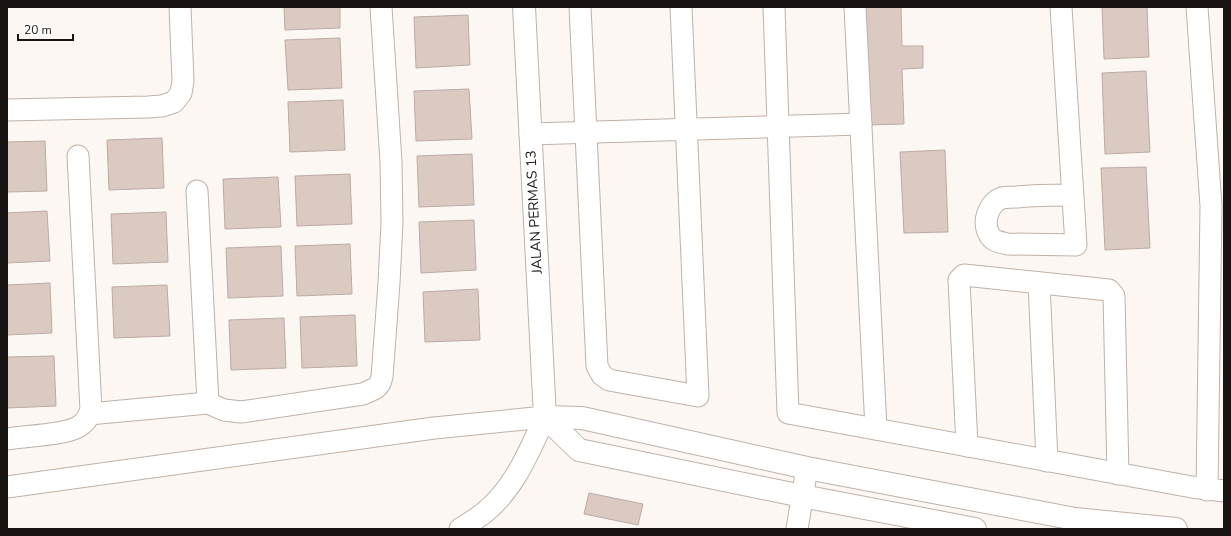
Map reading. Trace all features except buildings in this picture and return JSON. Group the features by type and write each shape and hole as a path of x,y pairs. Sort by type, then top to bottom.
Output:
{"main road":[{"name":"JALAN PERMAS 13","path":"524,7 545,417"},
{"path":"545,417 582,418 807,468 1074,524 1176,529"},
{"path":"545,417 579,450 802,496 975,529"}],"street":[{"path":"7,110 148,107 162,106 174,102 181,93 183,81 180,7"},
{"path":"89,414 208,403 224,410 241,412 363,394 373,390 380,383 385,349 392,223 381,7"},
{"path":"580,7 597,366 602,375 608,380 698,396 681,7"},
{"path":"774,7 788,413 1118,474 1216,490 1217,205 1198,7"},
{"path":"855,7 876,429"},
{"path":"1061,7 1073,195"},
{"path":"530,134 860,124"},
{"path":"7,438 72,430 84,423 89,414 90,398 78,156"},
{"path":"197,192 208,403"},
{"path":"967,446 959,280 964,275 1109,290 1114,296 1118,474"},
{"path":"1039,283 1047,461"},
{"path":"7,487 434,428 545,417"},
{"path":"460,529 484,513 501,496 515,478 525,461 545,417"},
{"path":"797,529 807,468"}]}
